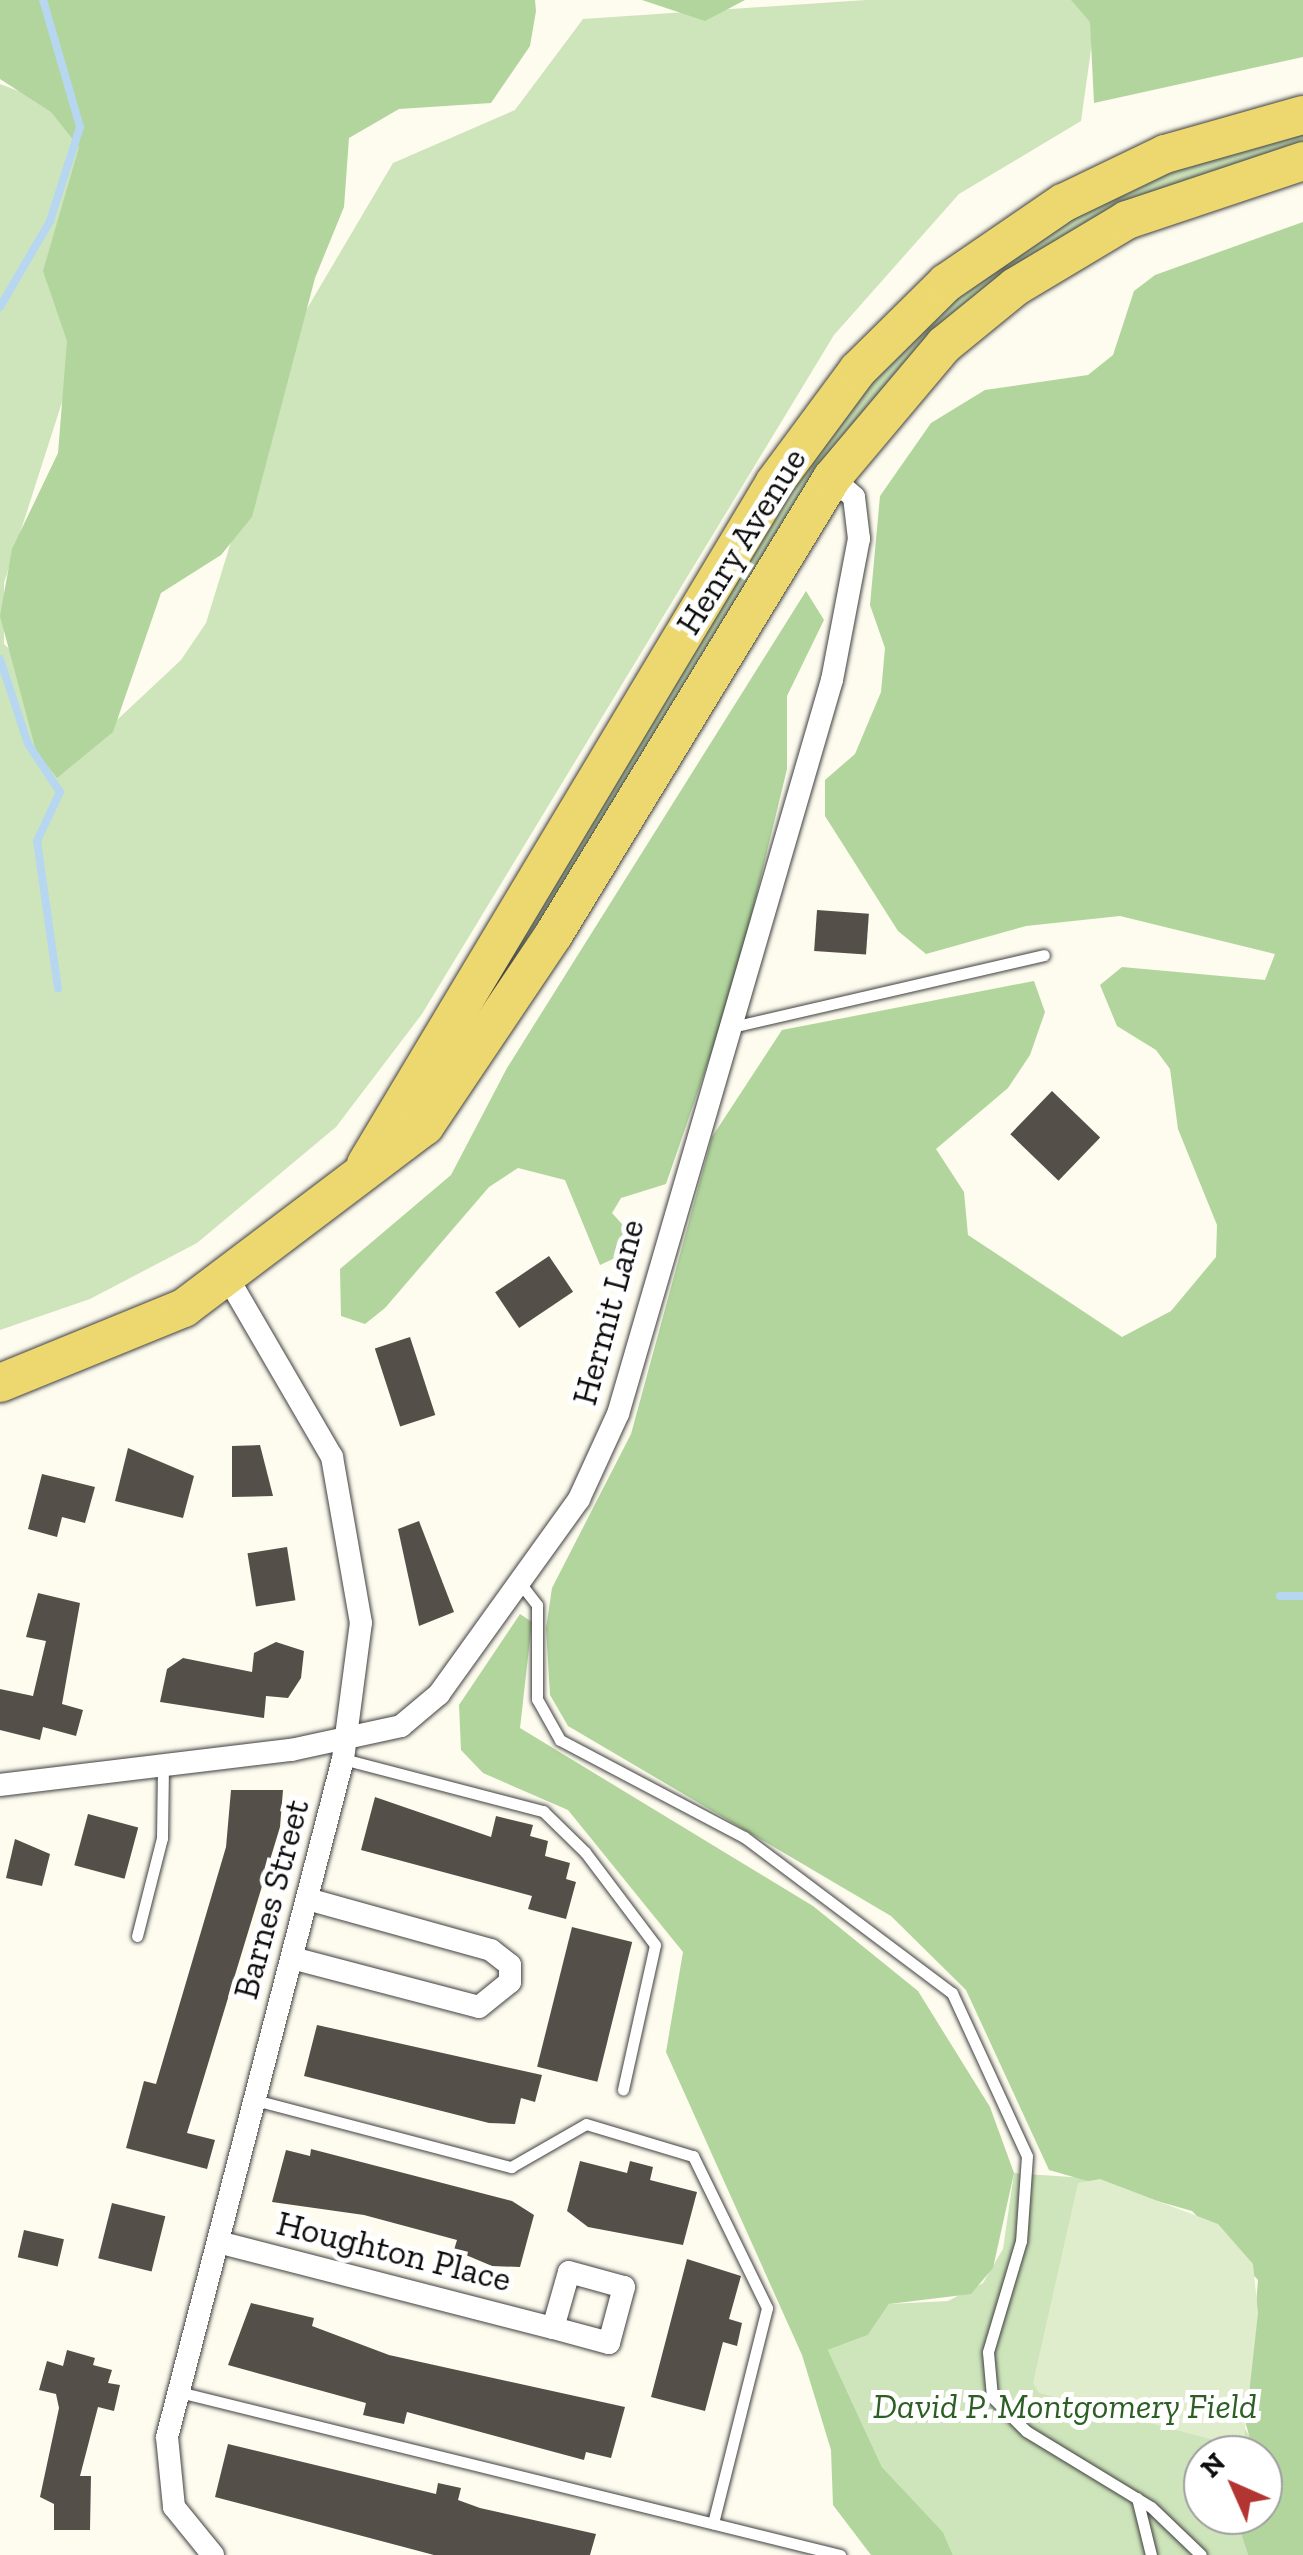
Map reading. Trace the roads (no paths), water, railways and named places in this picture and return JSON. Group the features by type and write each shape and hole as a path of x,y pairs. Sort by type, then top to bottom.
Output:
{"main road":[{"name":"Henry Avenue","path":"365,1167 776,482 858,370 946,284 1062,203 1182,148 1303,116"},
{"name":"Henry Avenue","path":"0,1382 137,1332 229,1280 365,1167 425,1126 832,478 944,345 1052,261 1169,201 1303,161"}],"street":[{"name":"Hermit Lane","path":"0,1785 163,1764 346,1750 424,1710 520,1583 606,1447 732,1027 852,584 858,511 832,478"},
{"name":"Barnes Street","path":"207,2550 174,2507 164,2472 179,2392 346,1750 361,1623 342,1489 318,1424 229,1280"},
{"path":"292,1958 479,2007 510,1982 510,1965 491,1950 307,1898"},
{"name":"Houghton Place","path":"218,2242 554,2328"}],"lane":[{"path":"732,1027 1044,955"},
{"path":"520,1583 537,1605 538,1699 560,1740 744,1837 952,1993 1027,2156 1020,2241 988,2352 992,2398 1026,2431 1137,2498 1201,2555"},
{"path":"346,1750 528,1806 554,1818 585,1852 655,1945 624,2089"},
{"path":"137,1936 162,1838 163,1764"},
{"path":"255,2100 511,2167 586,2124 693,2156 767,2308 712,2524"},
{"path":"179,2392 840,2555"},
{"path":"1137,2498 1151,2555"}],"waterway":[{"path":"0,307 50,221 80,127 43,0"},
{"path":"0,659 28,744 60,792 37,841 58,989"},
{"path":"1280,1596 1303,1596"}],"park label":[{"name":"David P. Montgomery Field","path":"1065,2406"}]}
